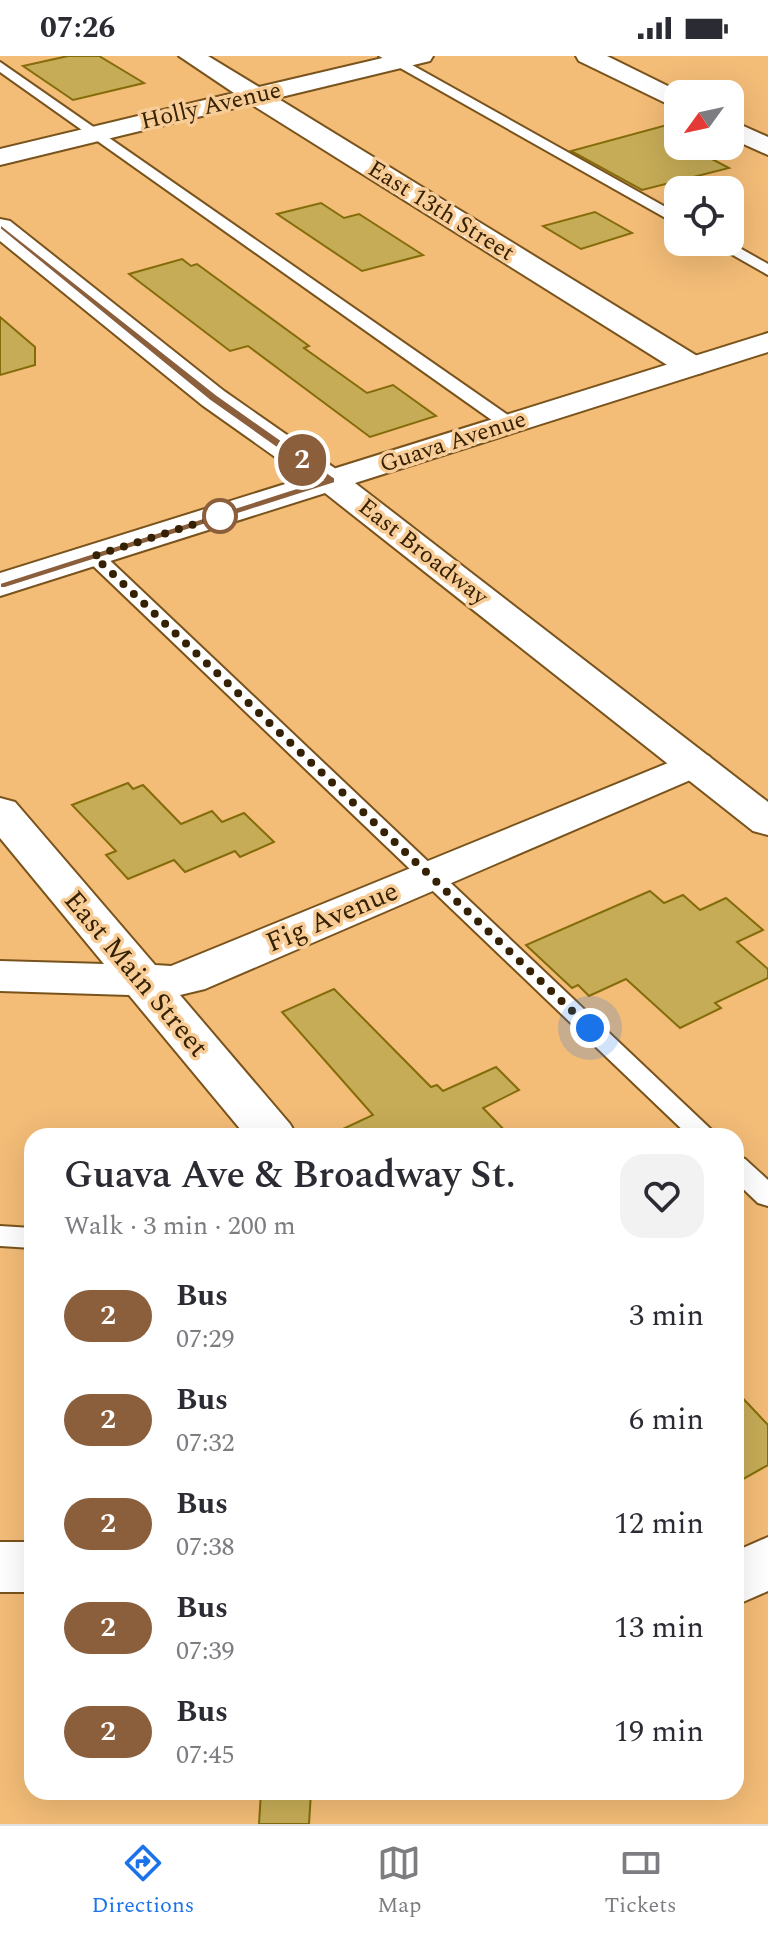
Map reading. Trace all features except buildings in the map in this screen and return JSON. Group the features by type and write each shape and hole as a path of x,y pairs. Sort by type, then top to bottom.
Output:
{"street":[{"name":"East 13th Street","path":"191,56 691,366"},
{"path":"588,56 664,94"},
{"name":"Holly Avenue","path":"0,157 401,58"},
{"path":"744,135 768,147"},
{"name":"East Broadway","path":"0,227 213,398 331,481 768,822"},
{"name":"Guava Avenue","path":"0,585 768,342"},
{"name":"Fig Avenue","path":"0,976 171,981 189,978 695,764"},
{"name":"East Main Street","path":"0,811 266,1128"},
{"path":"744,1576 768,1562"},
{"path":"0,1567 24,1567"},
{"path":"744,1582 768,1587"}],"lane":[{"path":"401,58 664,212"},
{"path":"0,66 509,424"},
{"path":"743,256 768,270"},
{"path":"94,556 697,1128"},
{"path":"744,1174 768,1196"},
{"path":"0,1236 24,1238"}],"bus line":[{"name":"2","path":"0,227 213,398 331,481 0,585"}],"route":[{"path":"220,516 94,556 590,1028"}]}
